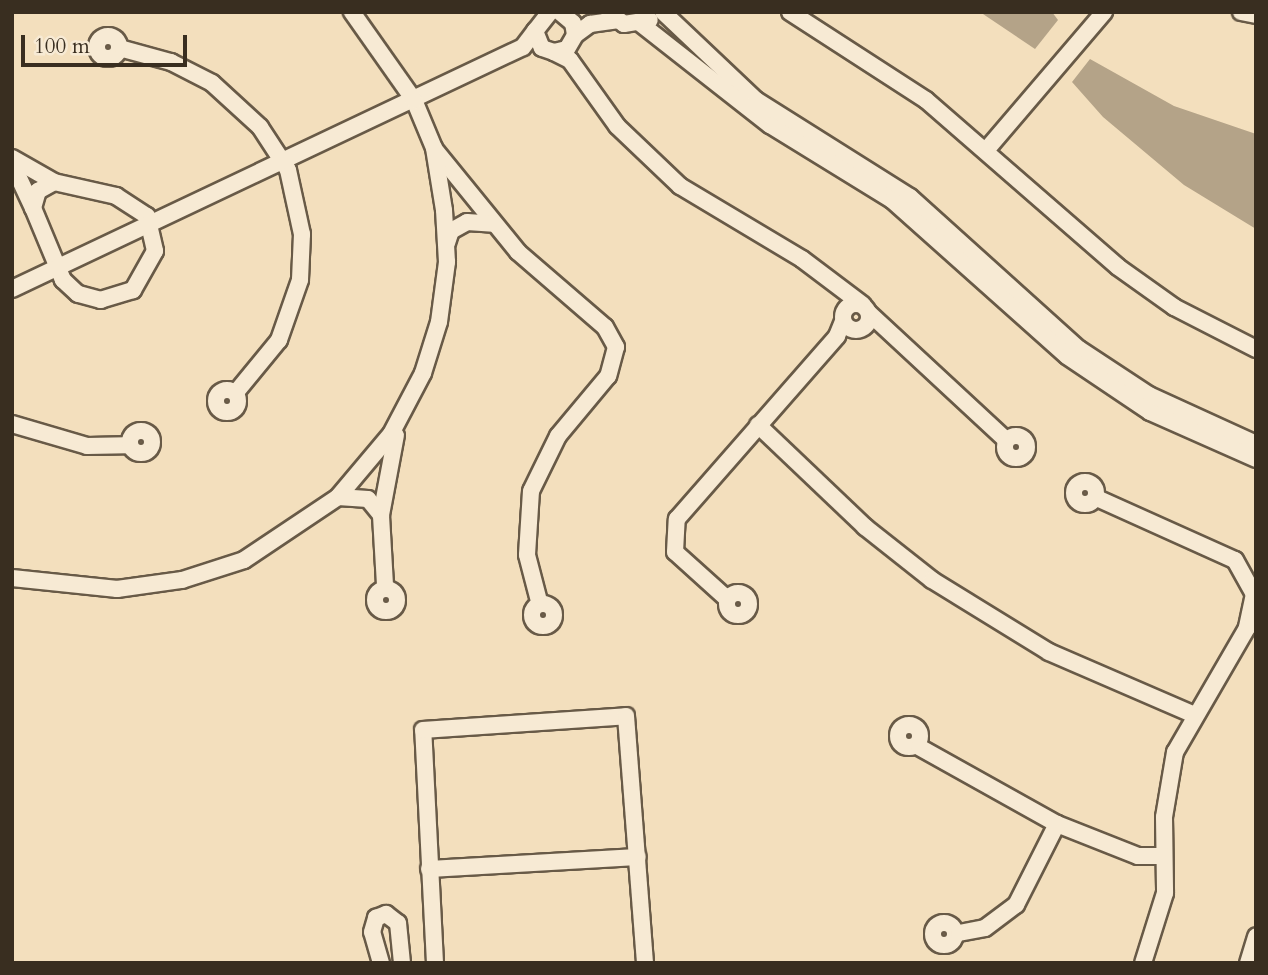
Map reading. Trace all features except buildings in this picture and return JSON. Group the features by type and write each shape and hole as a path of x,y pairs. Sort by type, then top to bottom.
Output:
{"street":[{"path":"352,12 414,100 434,148 447,243"},
{"path":"641,24 660,12 756,100 910,197 1079,349 1149,395 1256,444"},
{"path":"790,12 988,148 1118,267 1174,307 1256,349"},
{"path":"988,148 1104,12"},
{"path":"1241,12 1256,16"},
{"path":"552,15 617,127 661,170 834,284 866,309 880,327 1004,438"},
{"path":"12,289 523,47 552,15"},
{"path":"548,50 552,15"},
{"path":"523,47 548,50 572,46 590,24 613,16 641,24 770,125 891,200 1067,356 1150,412 1256,458"},
{"path":"123,50 171,62 212,83 260,127 285,162 302,234 299,280 279,340 238,390"},
{"path":"434,148 493,224 562,294 606,327 616,346 608,376 551,446 531,491 527,555 539,601"},
{"path":"12,160 54,182 128,201 151,224 152,263 124,295 101,300 78,294 57,268 12,160"},
{"path":"33,208 38,191 54,182"},
{"path":"385,585 381,514 401,417 439,322 447,243 451,231 467,222 493,224"},
{"path":"834,284 847,325"},
{"path":"725,597 686,566 672,530 758,425 847,325 866,309"},
{"path":"847,325 866,309"},
{"path":"847,325 880,327"},
{"path":"12,578 81,590 182,580 244,559 338,498 401,417"},
{"path":"12,424 87,446 127,445"},
{"path":"758,425 932,580 1049,652 1192,713"},
{"path":"338,498 368,499 381,514"},
{"path":"1099,499 1235,560 1251,578 1254,609 1247,628 1192,713 1168,780 1161,913 1143,962"},
{"path":"435,963 423,730 626,716 645,963"},
{"path":"919,747 1057,824 1138,856 1164,856"},
{"path":"959,933 985,928 1016,905 1057,824"},
{"path":"429,869 638,857"},
{"path":"381,963 372,932 380,914 398,923 402,963"},
{"path":"1248,963 1256,936"}],"shaded area":[{"path":"980,12 1052,12 1058,20 1035,49"},
{"path":"1090,59 1174,106 1256,134 1256,229 1184,185 1103,117 1072,82"}]}
